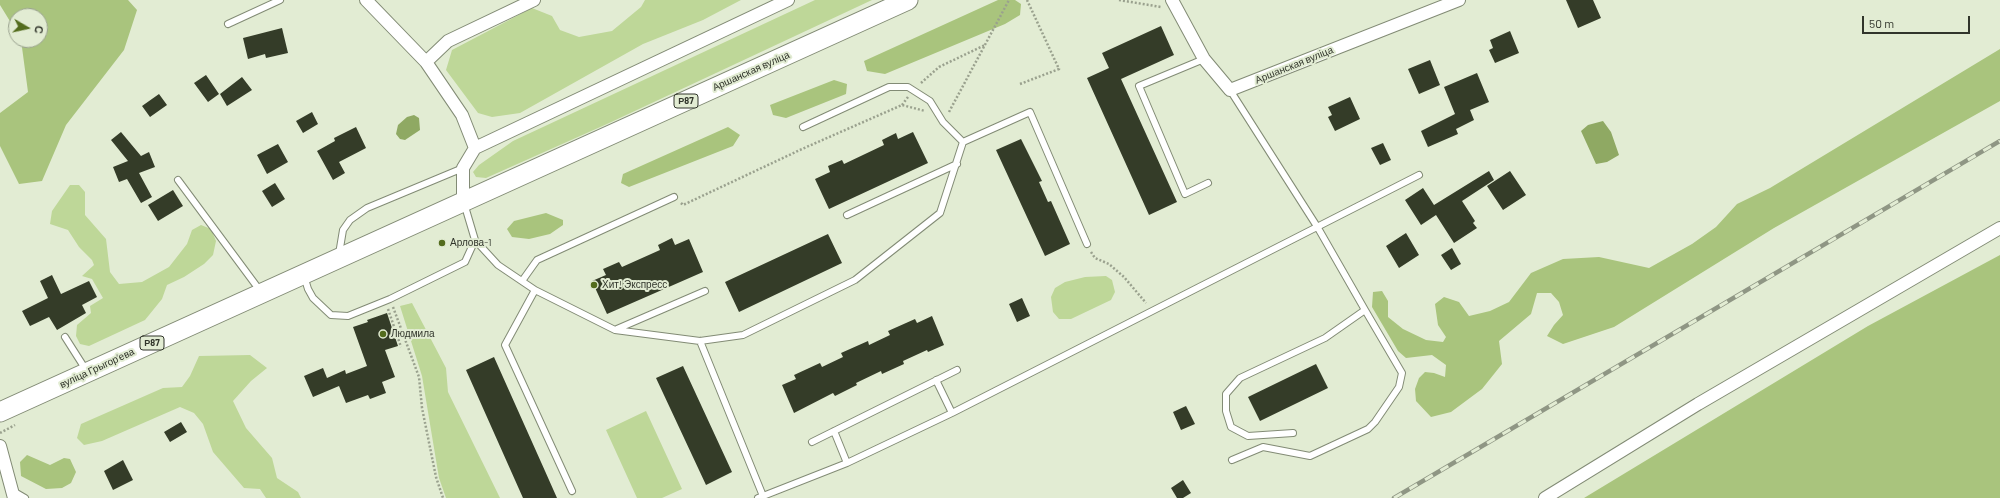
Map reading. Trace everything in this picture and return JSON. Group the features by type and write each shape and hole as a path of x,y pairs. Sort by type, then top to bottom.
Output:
{"main road":[{"name":"Аршанская вуліца","path":"463,202 908,0"},
{"name":"Р87","path":"304,274 463,202"},
{"name":"вуліца Грыгорʼева","path":"0,412 304,274"}],"street":[{"path":"366,0 426,62 462,115 475,148"},
{"path":"426,62 448,41 534,0"},
{"path":"463,202 463,168 475,148 788,0"},
{"name":"Аршанская вуліца","path":"1230,90 1459,0"},
{"path":"1174,5 1204,59 1230,90"},
{"path":"1544,498 1698,404 2000,228"},
{"path":"1,450 13,494"}],"lane":[{"path":"228,24 280,0"},
{"path":"1204,59 1138,86 1185,194 1208,183"},
{"path":"803,127 889,87 908,87 930,101 943,122 963,142"},
{"path":"1230,90 1318,228 1402,373 1398,387 1368,429 1310,456 1263,447 1232,460"},
{"path":"963,142 1030,112 1087,244"},
{"path":"463,202 475,240 498,265 535,290 615,330 700,341 743,335 855,280 940,213 963,142"},
{"path":"847,216 957,164"},
{"path":"338,258 343,230 350,220 367,208 463,168"},
{"path":"700,341 760,497 771,495 847,463 952,413 1318,228 1418,175"},
{"path":"178,180 262,293"},
{"path":"522,281 537,260 674,197"},
{"path":"304,274 308,289 313,298 331,315 348,316 387,300 465,262 475,240"},
{"path":"535,290 505,345 572,491"},
{"path":"615,330 705,291"},
{"path":"1293,433 1248,436 1231,427 1226,410 1226,394 1240,378 1325,338 1365,310"},
{"path":"64,337 88,373"},
{"path":"812,442 957,370"},
{"path":"936,380 952,413"},
{"path":"834,431 847,463"},
{"path":"13,494 25,498"}],"path":[{"path":"902,105 932,113 943,122 1010,0"},
{"path":"1020,84 1059,69 1027,0"},
{"path":"1119,0 1174,5"},
{"path":"674,197 683,205 795,152 902,105 913,90 939,67 985,45"},
{"path":"1087,244 1095,258 1109,264 1124,277 1153,311"},
{"path":"387,300 401,346"},
{"path":"387,300 419,376 422,408 436,477 443,498"}],"shaded area":[{"path":"0,0 128,0 137,10 124,50 66,125 42,181 19,184 0,146 0,113 28,92 22,48 48,48 48,8 8,8 8,18 0,5"},
{"path":"645,0 741,0 703,20 643,44 520,113 492,117 478,113 446,70 452,50 532,8 552,16 560,30 579,37 612,31 641,7"},
{"path":"815,0 872,0 607,124 486,178 476,177 473,172 479,165 513,141"},
{"path":"998,0 1015,0 1021,4 1020,15 1005,24 885,74 867,71 864,61"},
{"path":"2000,49 2000,101 1774,228 1614,327 1563,344 1547,336 1563,315 1559,302 1551,293 1537,293 1531,314 1499,341 1502,364 1482,389 1451,412 1431,417 1416,401 1415,389 1419,378 1425,372 1434,373 1445,377 1446,365 1432,355 1406,358 1398,351 1372,307 1373,292 1382,291 1388,301 1388,317 1403,329 1426,340 1443,342 1446,337 1438,325 1435,304 1444,297 1459,302 1469,316 1490,311 1509,302 1531,273 1563,259 1599,257 1649,268 1692,244 1716,227 1737,204 1770,188"},
{"path":"834,80 847,84 846,94 786,118 773,115 770,105"},
{"path":"414,115 419,118 420,130 405,140 400,139 396,134 398,125 407,117"},
{"path":"1603,121 1611,132 1619,155 1607,162 1596,164 1581,131 1588,125"},
{"path":"728,127 740,135 733,146 629,187 621,183 623,174"},
{"path":"70,185 79,185 85,192 85,215 106,239 110,272 119,284 142,282 169,267 187,244 192,230 201,225 211,229 216,241 213,255 204,264 184,277 167,285 162,299 145,320 89,346 80,344 76,336 77,325 91,313 90,306 103,298 92,279 82,276 94,265 92,260 79,247 68,230 50,224 52,211"},
{"path":"546,213 563,220 563,225 550,234 529,239 512,237 507,229 514,221"},
{"path":"2000,255 2000,498 1584,498 1868,326"},
{"path":"1106,276 1112,280 1115,292 1111,300 1071,319 1059,319 1053,312 1051,297 1055,288 1065,282 1085,277"},
{"path":"412,303 446,368 448,392 500,498 446,498 439,478 422,376 400,306"},
{"path":"250,355 267,368 251,381 233,401 246,428 272,458 277,478 298,492 301,498 266,498 260,489 244,488 213,452 203,424 194,413 180,407 102,441 84,445 77,438 81,424 163,388 182,387 190,376 199,356"},
{"path":"646,411 682,489 662,498 637,498 606,430"},
{"path":"27,455 50,465 64,458 70,459 76,472 71,483 62,488 46,489 21,476 20,462"}],"building":[{"path":"1566,0 1593,0 1601,18 1578,28"},
{"path":"1161,26 1174,55 1121,79 1177,202 1149,215 1087,78 1109,68 1102,53"},
{"path":"282,28 288,53 266,58 265,54 248,59 243,38"},
{"path":"1510,31 1519,53 1495,63 1489,50 1493,48 1490,40"},
{"path":"1430,60 1440,85 1419,94 1408,69"},
{"path":"1477,73 1489,102 1470,110 1474,120 1456,129 1458,134 1428,147 1421,131 1455,114 1444,87"},
{"path":"206,75 219,94 208,102 194,83"},
{"path":"242,77 252,90 227,106 220,94"},
{"path":"159,94 167,105 150,117 142,106"},
{"path":"1350,97 1360,119 1335,131 1328,117 1332,115 1328,107"},
{"path":"312,112 318,124 303,133 296,121"},
{"path":"356,127 366,148 339,162 345,173 333,180 317,151 335,141 334,138"},
{"path":"121,132 141,156 149,152 155,167 139,173 152,197 141,203 127,179 119,182 113,167 128,161 111,140"},
{"path":"913,132 928,163 829,209 815,179 830,172 828,166 842,160 844,164 884,145 882,140 896,133 898,139"},
{"path":"1021,139 1042,181 1039,182 1048,202 1051,201 1070,244 1045,256 996,150"},
{"path":"1383,143 1391,160 1380,165 1371,148"},
{"path":"278,144 288,162 267,174 257,155"},
{"path":"1489,171 1494,180 1462,201 1475,221 1473,223 1477,228 1454,243 1436,215 1421,225 1405,200 1423,188 1434,205"},
{"path":"1510,171 1526,195 1503,210 1487,186"},
{"path":"275,183 285,199 272,207 262,191"},
{"path":"173,190 183,206 158,221 148,205"},
{"path":"1406,233 1419,255 1399,268 1386,246"},
{"path":"828,234 842,263 739,312 725,282"},
{"path":"672,238 675,245 689,239 703,272 607,314 592,281 606,275 603,269 619,262 622,267 660,250 658,245"},
{"path":"1452,248 1461,264 1451,270 1441,255"},
{"path":"52,275 61,294 89,281 97,297 82,305 86,313 57,330 49,317 30,326 22,311 48,298 40,281"},
{"path":"1022,298 1030,316 1017,322 1009,304"},
{"path":"387,313 398,346 385,350 395,377 382,382 386,393 370,399 368,395 346,403 339,386 313,397 304,376 323,368 327,378 345,370 346,374 367,366 353,327"},
{"path":"932,316 944,345 928,352 927,350 903,361 904,364 882,374 881,371 856,383 857,385 835,396 833,393 794,413 782,385 796,379 794,375 820,363 822,367 843,357 841,353 868,341 869,345 890,335 888,331 915,319 917,323"},
{"path":"494,357 557,498 523,498 466,370"},
{"path":"1316,364 1328,388 1260,421 1248,397"},
{"path":"683,366 732,472 706,485 656,378"},
{"path":"1186,406 1195,424 1181,430 1173,412"},
{"path":"181,422 187,432 170,442 164,432"},
{"path":"123,460 133,480 113,490 104,471"},
{"path":"1183,480 1191,493 1183,498 1177,498 1171,488"}],"railway":[{"path":"1394,498 2000,141"}],"place":[{"name":"Арлова-1","path":"442,243"},
{"name":"Хит! Экспресс","path":"594,285"},
{"name":"Людмила","path":"383,334"}]}
